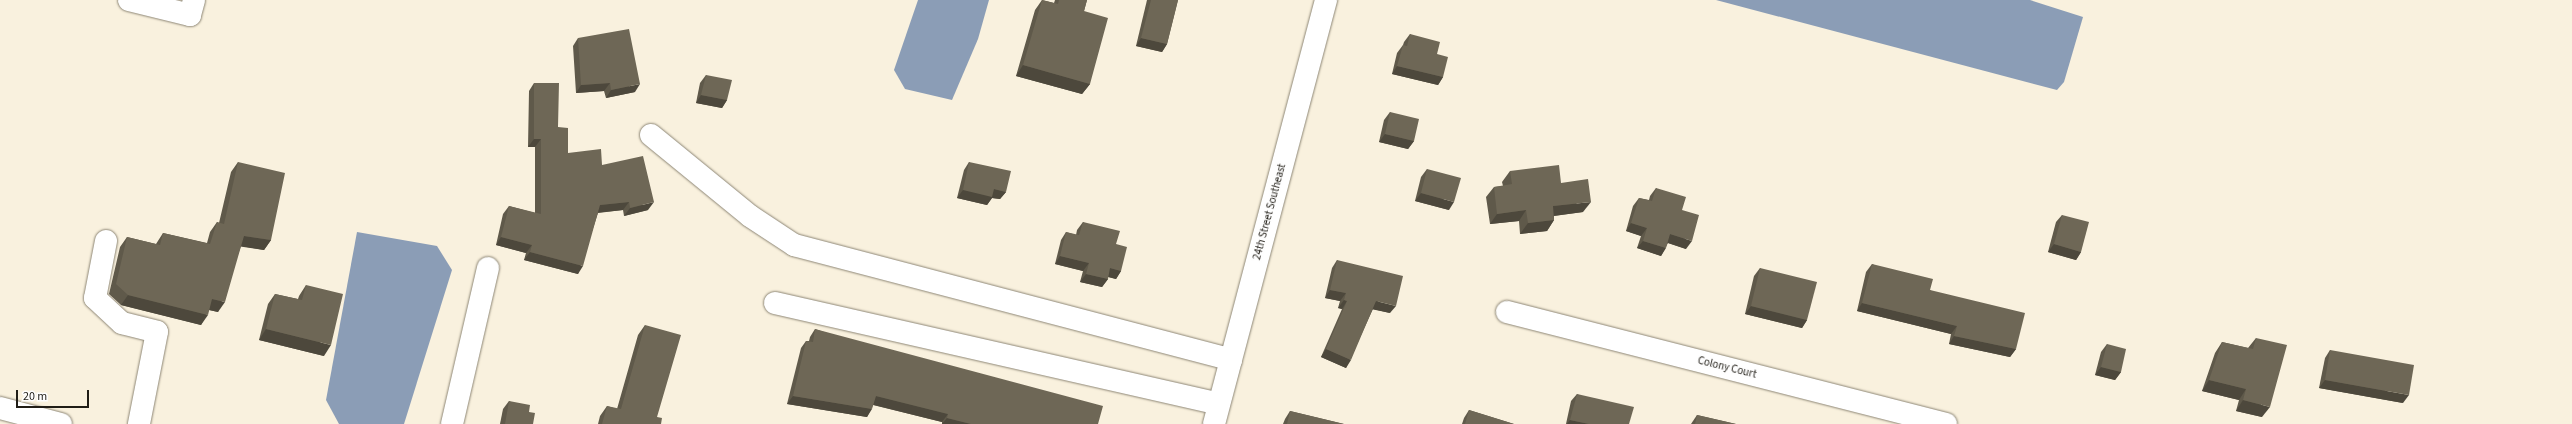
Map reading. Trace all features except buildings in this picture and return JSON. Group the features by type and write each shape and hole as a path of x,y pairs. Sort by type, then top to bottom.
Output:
{"street":[{"path":"129,0 190,15 194,0"},
{"name":"24th Street Southeast","path":"1217,414 1326,0"},
{"path":"651,135 750,216 794,245 1231,360"},
{"path":"106,242 94,298 122,322 157,332 139,424"},
{"path":"452,424 488,268"},
{"path":"775,303 1217,414"},
{"name":"Colony Court","path":"1507,312 1943,424"},
{"path":"0,408 59,424"}],"water":[{"path":"918,0 989,0 978,39 952,100 905,89 894,70"},
{"path":"1716,0 2030,0 2083,17 2064,82 2057,90"},
{"path":"357,232 437,246 452,270 404,424 339,424 326,400"}]}
